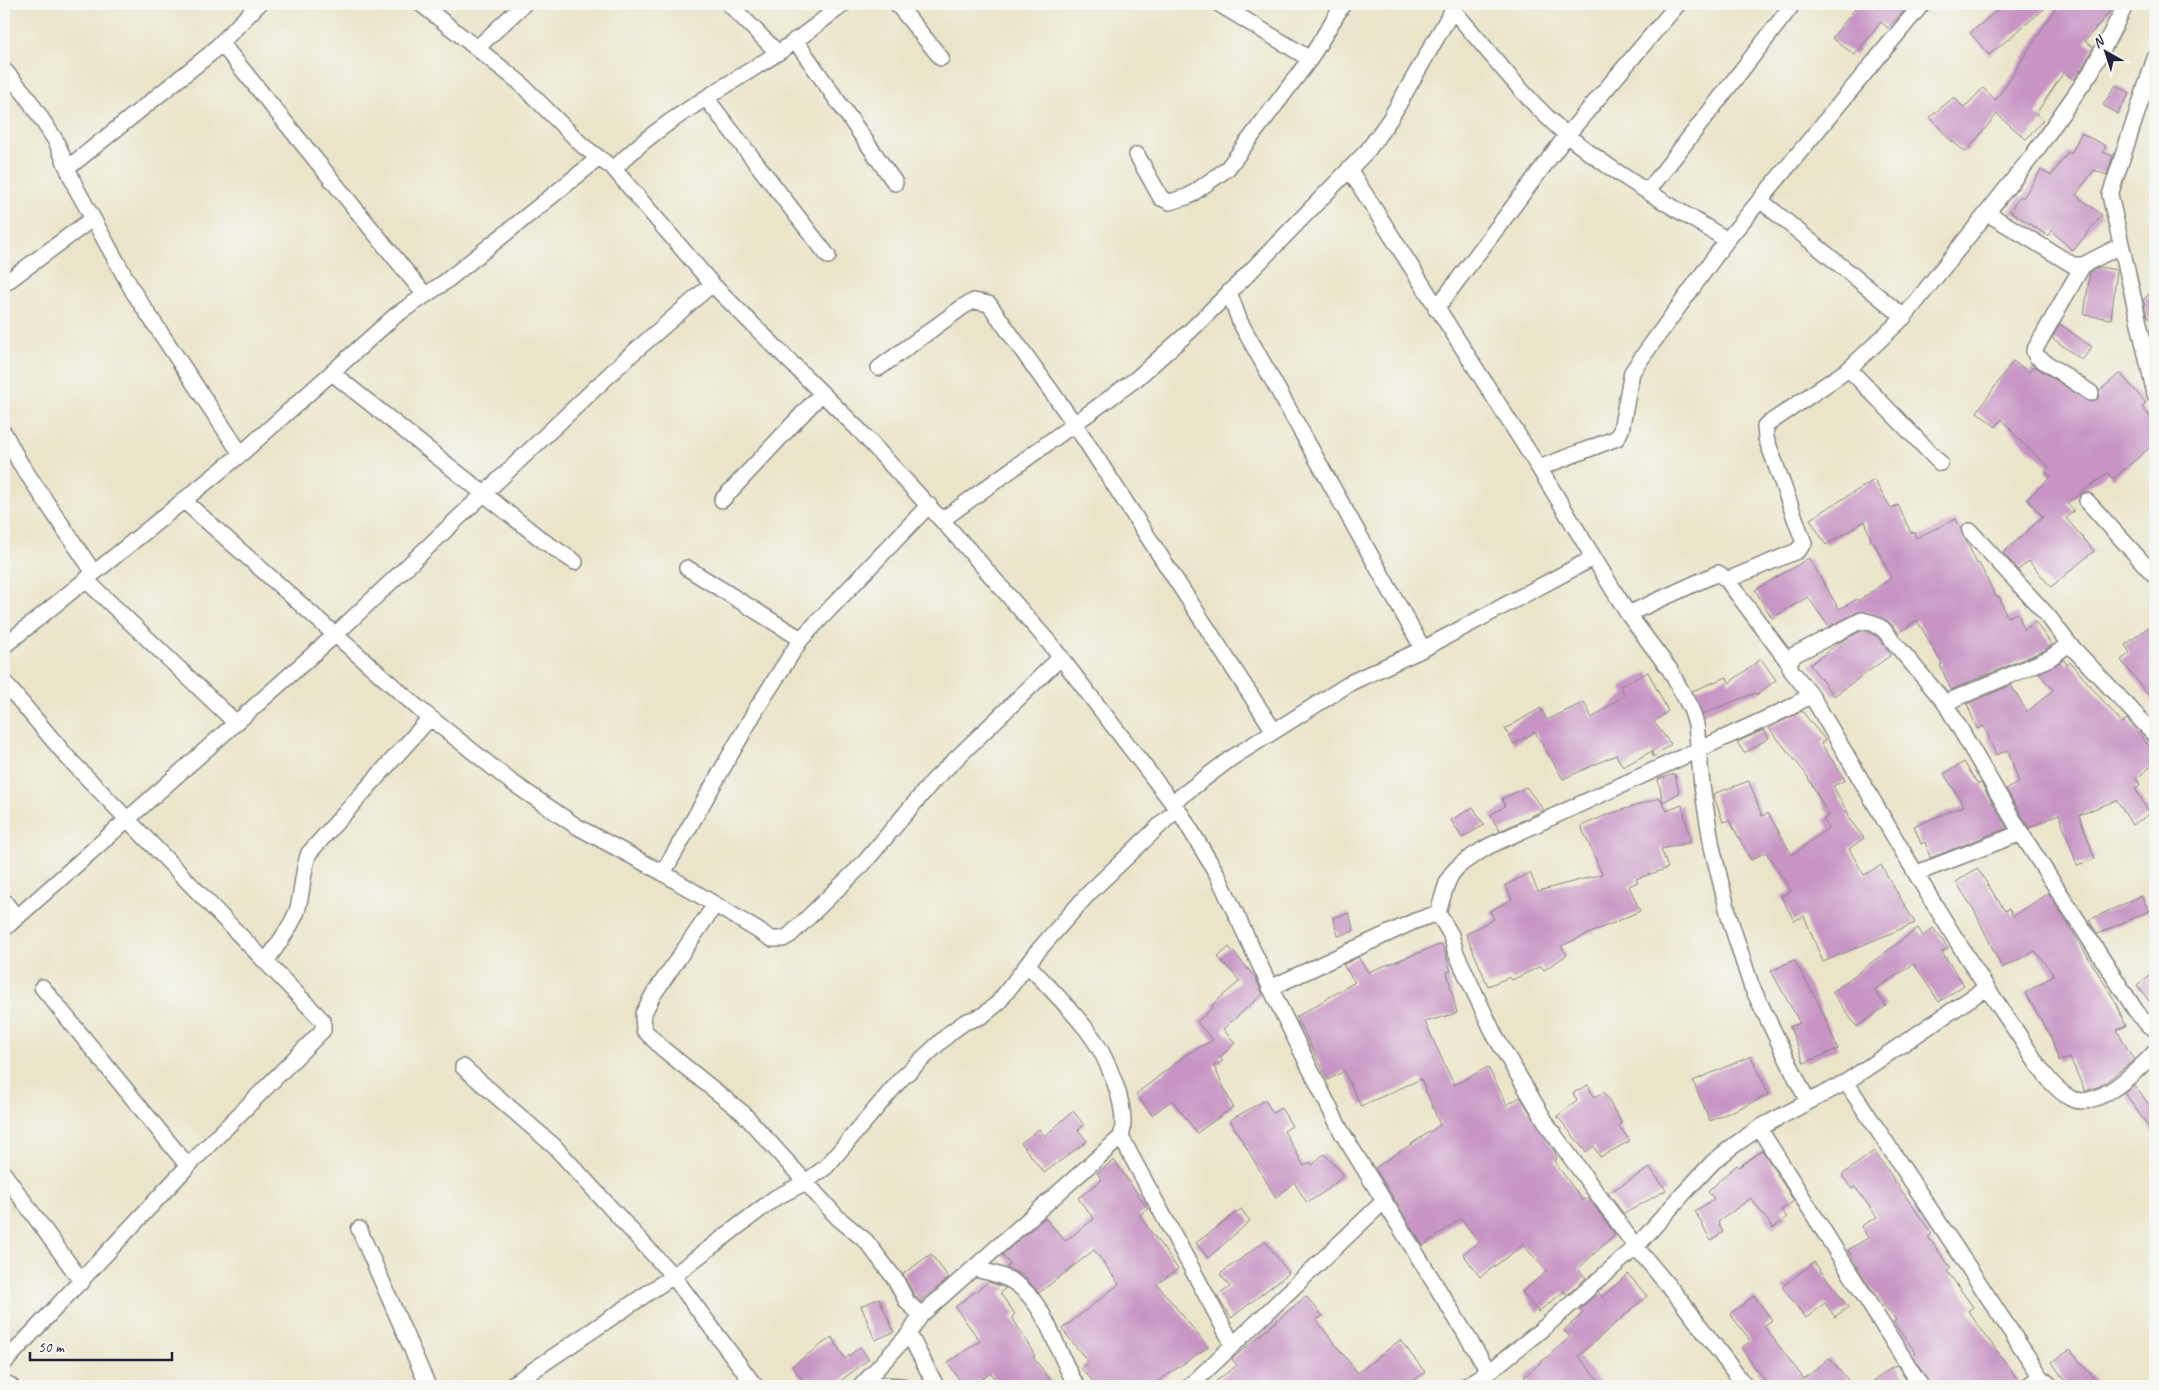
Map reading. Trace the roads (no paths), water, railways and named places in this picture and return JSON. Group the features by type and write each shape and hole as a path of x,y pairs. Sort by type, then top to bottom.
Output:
{"street":[{"path":"69,167 221,43 259,4"},
{"path":"421,4 518,82 599,158 614,169 712,284 860,431 929,505 1061,657 1174,806 1217,874 1270,988 1341,1131 1489,1372"},
{"path":"477,48 524,4"},
{"path":"729,4 778,53"},
{"path":"614,169 632,150 706,98 778,53 844,4"},
{"path":"897,4 941,58"},
{"path":"1219,4 1310,59"},
{"path":"1137,155 1161,198 1170,202 1189,196 1227,169 1310,59 1343,4"},
{"path":"1436,309 1568,135 1678,4"},
{"path":"1648,191 1793,4"},
{"path":"1539,468 1617,438 1621,430 1632,372 1727,240 1922,4"},
{"path":"1726,580 1797,551 1804,543 1766,438 1765,426 1849,369 1904,317 2033,155 2091,72 2126,4"},
{"path":"942,520 1136,379 1190,331 1229,292 1368,150 1390,119 1454,7 1528,96 1568,135 1648,191 1727,240"},
{"path":"795,40 895,183"},
{"path":"221,43 425,295"},
{"path":"2155,58 2110,194 2120,246 2155,394"},
{"path":"4,70 25,94 56,141 69,167 76,188 134,293 241,454"},
{"path":"706,98 828,256"},
{"path":"4,646 241,454 396,315 478,257 599,158"},
{"path":"1350,169 1436,309 1539,468 1628,614 1670,670 1691,710 1696,724 1712,847 1730,920 1751,985 1808,1102"},
{"path":"1760,200 1904,317"},
{"path":"1987,212 2074,265 2083,265 2120,246"},
{"path":"4,284 92,219"},
{"path":"2083,265 2034,351 2036,356 2091,393"},
{"path":"4,929 129,820 336,634 626,359 712,284"},
{"path":"1229,292 1240,322 1423,649"},
{"path":"880,368 964,306 974,301 989,304 1074,423 1274,731"},
{"path":"1849,369 1940,463"},
{"path":"332,373 542,540 575,562"},
{"path":"722,500 822,393"},
{"path":"4,433 20,463 90,577 236,723"},
{"path":"183,500 430,718 554,812 663,873 772,939 783,939 790,935 864,863 933,781 1061,657"},
{"path":"2087,501 2155,576"},
{"path":"663,873 756,708 802,639 929,505"},
{"path":"1970,531 2048,616 2069,644 2155,735"},
{"path":"510,1386 673,1276 775,1198 804,1183 826,1167 901,1079 951,1032 965,1022 982,1016 998,1003 1088,894 1174,806 1230,759 1352,682 1423,649 1593,558"},
{"path":"687,568 802,639"},
{"path":"1628,614 1718,572 1789,663 1791,670 1811,695 1986,988 2050,1080 2071,1098 2084,1101 2103,1095 2138,1071 2155,1052"},
{"path":"1789,663 1794,655 1862,620 1873,622 1883,629 1945,703 2021,832 2136,1011 2155,1029"},
{"path":"1945,703 2050,658 2069,644"},
{"path":"4,682 68,758 323,1021 323,1030 188,1166 4,1364"},
{"path":"1745,1386 1681,1301 1636,1247 1550,1129 1495,1036 1456,953 1451,934 1438,913 1449,876 1456,867 1490,846 1789,708 1811,695"},
{"path":"266,962 296,914 302,894 305,863 309,853 430,718"},
{"path":"1918,873 2021,832"},
{"path":"4,901 17,918"},
{"path":"715,905 653,995 643,1014 642,1023 644,1030 662,1049 743,1114 804,1183 838,1218 866,1241 894,1279 907,1302 921,1314"},
{"path":"1270,988 1415,921 1438,913"},
{"path":"863,1385 909,1334 921,1314 1121,1137 1124,1126 1123,1109 1108,1068 1089,1032 1028,965"},
{"path":"42,987 188,1166"},
{"path":"1468,1386 1489,1372 1552,1320 1636,1247 1713,1162 1759,1128 1846,1082 1986,988"},
{"path":"464,1066 554,1146 673,1276 755,1386"},
{"path":"1846,1082 2046,1382 2027,1386"},
{"path":"1759,1128 1921,1386"},
{"path":"1121,1137 1233,1345"},
{"path":"4,1174 82,1282"},
{"path":"1190,1386 1383,1202"},
{"path":"359,1229 428,1386"},
{"path":"975,1268 1016,1282 1026,1293 1054,1335 1077,1386"},
{"path":"909,1334 936,1386"},
{"path":"4,1382 11,1386"},
{"path":"863,1385 902,1386"}]}
